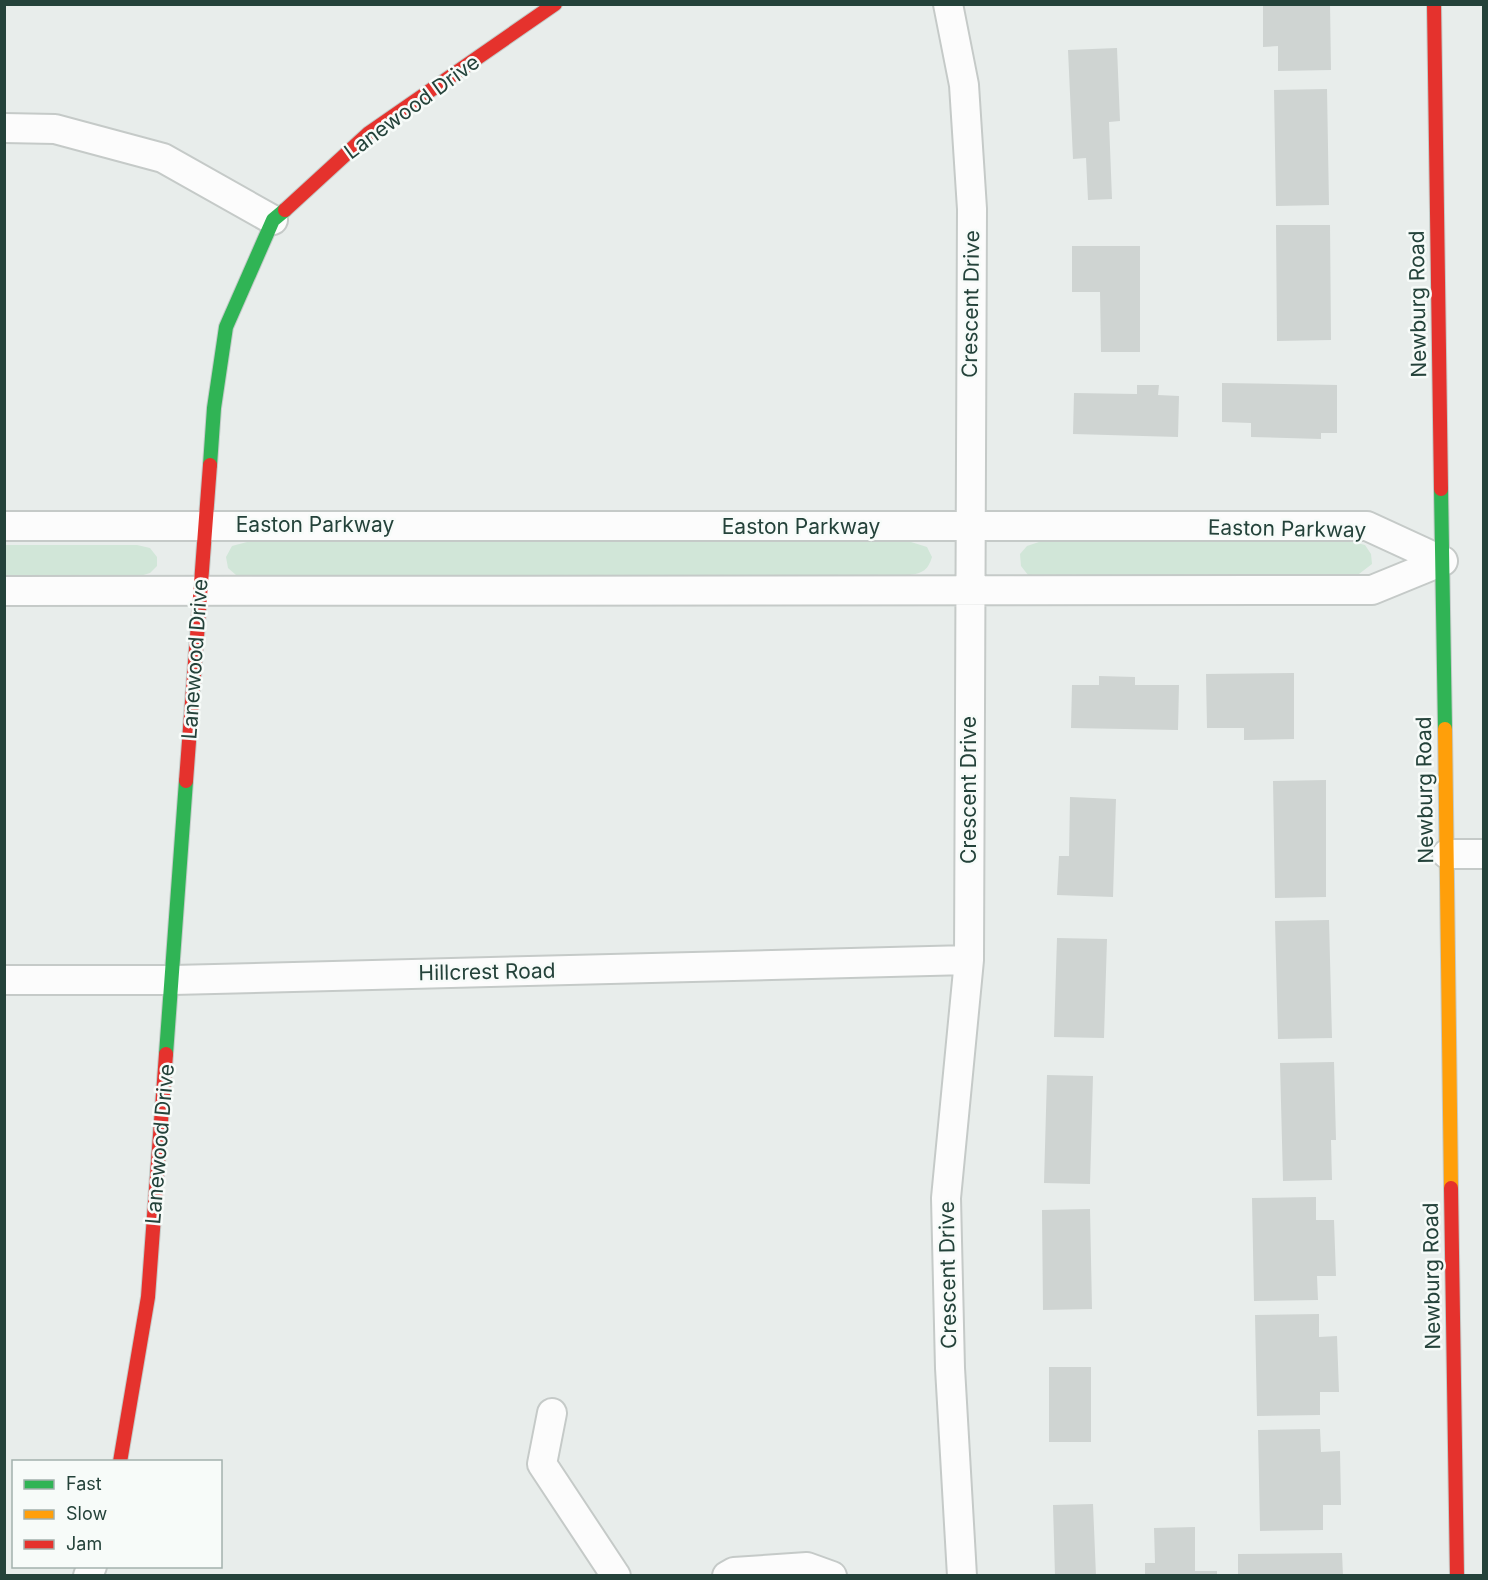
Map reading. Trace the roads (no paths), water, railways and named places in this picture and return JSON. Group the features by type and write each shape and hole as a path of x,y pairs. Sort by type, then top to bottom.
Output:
{"street":[{"name":"Lanewood Drive","path":"120,1460 148,1297 214,408 226,327 273,220 369,133 555,4"},
{"name":"Crescent Drive","path":"948,4 964,85 972,209 968,589 969,960 946,1198 950,1368 962,1575"},
{"name":"Newburg Road","path":"1434,4 1457,1575"},
{"path":"4,128 55,129 163,158 273,220"},
{"name":"Easton Parkway","path":"4,526 1367,526 1443,561"},
{"path":"4,591 1372,590 1443,561"},
{"path":"1447,854 1484,854"},
{"name":"Hillcrest Road","path":"4,980 173,980 969,960"},
{"path":"552,1413 542,1464 616,1575"},
{"path":"727,1575 734,1572 807,1567 832,1575"}]}
